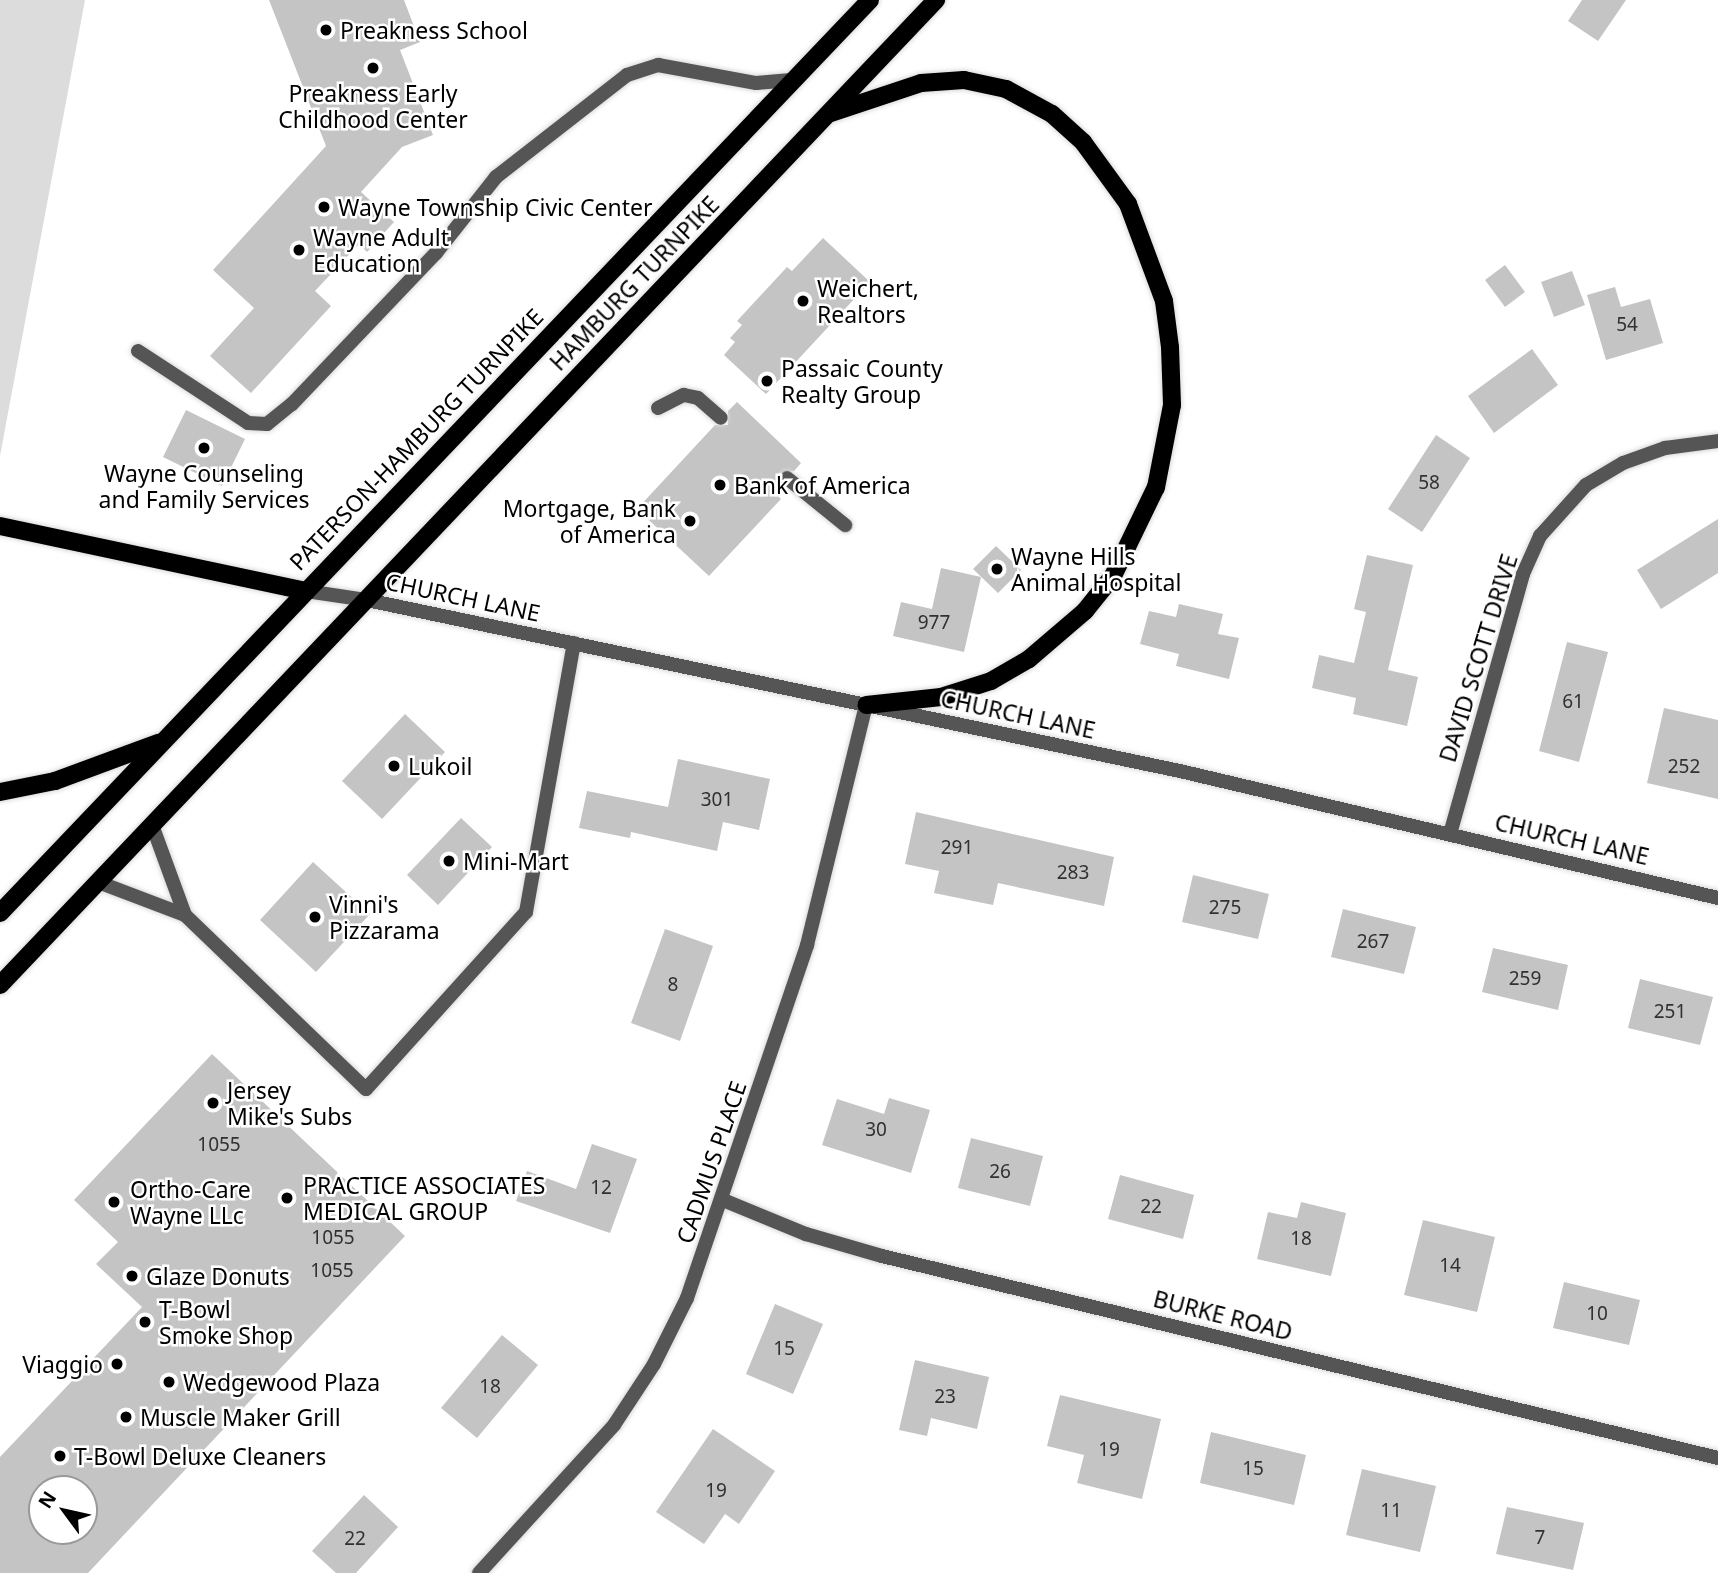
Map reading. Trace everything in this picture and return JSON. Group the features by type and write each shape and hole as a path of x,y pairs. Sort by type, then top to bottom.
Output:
{"main road":[{"name":"PATERSON-HAMBURG TURNPIKE","path":"0,914 870,0"},
{"name":"HAMBURG TURNPIKE","path":"367,600 936,0"},
{"path":"828,114 921,83 964,80 1006,89 1052,114 1083,142 1128,204 1164,301 1170,347 1172,405 1156,487 1113,576 1085,611 1029,659 990,681 940,696 866,705"},
{"path":"0,527 306,591"},
{"path":"0,985 367,600"},
{"path":"0,792 55,781 165,740"}],"street":[{"path":"138,351 248,423 267,424 292,404 436,253 496,177 586,103 627,75 658,65 694,69 756,83 791,80"},
{"path":"658,408 684,395 698,398 721,418"},
{"name":"DAVID SCOTT DRIVE","path":"1450,834 1523,574 1540,536 1586,485 1623,463 1665,448 1718,441"},
{"path":"787,478 845,525"},
{"name":"CHURCH LANE","path":"306,591 367,600 866,705 1450,834 1718,898"},
{"path":"98,882 185,915 366,1089 526,912 574,643"},
{"name":"CADMUS PLACE","path":"479,1573 583,1463 654,1364 687,1298 723,1200 807,945 866,705"},
{"path":"152,825 185,915"},
{"name":"BURKE ROAD","path":"723,1200 806,1234 882,1256 1718,1458"}],"shaded area":[{"path":"0,0 85,0 0,456"}],"building":[{"name":"Wayne Township Civic Center","path":"269,0 404,0 420,42 400,50 433,135 402,147 361,192 394,222 367,252 359,244 315,291 331,306 251,393 210,356 254,308 213,270 326,146"},
{"path":"1582,0 1626,0 1598,41 1568,21"},
{"name":"Weichert, Realtors","path":"823,238 870,282 766,394 724,355 735,342 730,338 742,325 737,321 787,267 792,271"},
{"path":"1505,265 1525,292 1505,307 1485,280"},
{"path":"1572,271 1585,305 1554,317 1541,282"},
{"path":"1615,287 1621,307 1650,299 1663,343 1606,360 1587,295"},
{"path":"1532,349 1558,385 1494,433 1468,396"},
{"name":"Bank of America","path":"737,402 801,463 794,471 779,473 780,485 774,492 781,499 709,576 637,509 715,425 728,425 728,411"},
{"name":"Wayne Counseling and Family Services","path":"186,410 245,439 222,486 163,457"},
{"path":"1436,435 1470,458 1422,532 1388,509"},
{"path":"1718,519 1718,573 1661,609 1637,570"},
{"name":"Wayne Hills Animal Hospital","path":"996,546 1021,570 998,593 973,569"},
{"path":"1367,555 1413,565 1388,670 1418,677 1407,726 1353,714 1356,698 1312,688 1319,655 1354,663 1366,612 1354,609"},
{"path":"941,568 981,577 964,652 893,636 901,602 932,609"},
{"path":"1179,604 1223,614 1218,634 1239,638 1229,679 1176,666 1179,654 1140,644 1149,611 1176,617"},
{"path":"1567,642 1608,652 1579,762 1539,751"},
{"path":"1664,708 1718,720 1718,799 1647,783"},
{"name":"Lukoil","path":"405,714 445,752 382,819 342,781"},
{"path":"678,759 770,779 759,830 723,822 717,851 631,832 630,838 579,828 587,791 668,807"},
{"path":"916,812 1114,857 1104,906 998,883 993,905 934,893 939,871 905,864"},
{"name":"Mini-Mart","path":"461,818 492,847 438,905 407,875"},
{"name":"Vinni's Pizzarama","path":"313,862 370,914 316,972 260,920"},
{"path":"1193,875 1269,894 1258,939 1182,922"},
{"path":"1343,909 1416,927 1404,974 1331,957"},
{"path":"665,929 713,946 680,1041 631,1023"},
{"path":"1493,948 1568,965 1558,1010 1482,992"},
{"path":"1640,979 1713,997 1700,1045 1628,1028"},
{"name":"Wedgewood Plaza","path":"212,1054 405,1236 88,1573 0,1573 0,1457 142,1307 96,1264 118,1242 74,1200"},
{"path":"889,1098 930,1110 911,1173 822,1145 837,1099 884,1114"},
{"path":"971,1138 1043,1156 1030,1206 958,1188"},
{"path":"592,1144 637,1159 610,1233 516,1201 527,1171 576,1189"},
{"path":"1120,1175 1194,1195 1183,1239 1108,1219"},
{"path":"1301,1202 1346,1213 1331,1276 1257,1259 1268,1212 1297,1218"},
{"path":"1423,1220 1495,1237 1477,1312 1404,1295"},
{"path":"1564,1282 1640,1300 1629,1345 1553,1328"},
{"path":"775,1304 823,1324 793,1394 746,1374"},
{"path":"502,1335 538,1365 477,1438 441,1408"},
{"path":"915,1360 989,1377 977,1429 931,1418 927,1436 899,1430"},
{"path":"1060,1395 1161,1419 1142,1499 1077,1483 1084,1455 1047,1446"},
{"path":"713,1429 775,1471 739,1524 725,1514 704,1544 656,1512"},
{"path":"1211,1432 1306,1455 1294,1505 1200,1483"},
{"path":"1362,1469 1436,1486 1420,1552 1346,1535"},
{"path":"364,1495 398,1527 356,1573 336,1573 312,1551"},
{"path":"1507,1507 1584,1523 1573,1570 1496,1554"}],"place":[{"name":"Preakness School","path":"326,30"},
{"name":"Preakness Early Childhood Center","path":"373,68"},
{"name":"Wayne Township Civic Center","path":"324,207"},
{"name":"Wayne Adult Education","path":"299,250"},
{"name":"Weichert, Realtors","path":"803,301"},
{"name":"Passaic County Realty Group","path":"767,381"},
{"name":"Wayne Counseling and Family Services","path":"204,448"},
{"name":"Bank of America","path":"720,485"},
{"name":"Mortgage, Bank of America","path":"690,521"},
{"name":"Wayne Hills Animal Hospital","path":"997,569"},
{"name":"Lukoil","path":"394,766"},
{"name":"Mini-Mart","path":"449,861"},
{"name":"Vinni's Pizzarama","path":"315,917"},
{"name":"Jersey Mike's Subs","path":"213,1103"},
{"name":"PRACTICE ASSOCIATES MEDICAL GROUP","path":"287,1198"},
{"name":"Ortho-Care Wayne LLc","path":"114,1202"},
{"name":"Glaze Donuts","path":"132,1276"},
{"name":"T-Bowl Smoke Shop","path":"145,1322"},
{"name":"Viaggio","path":"117,1364"},
{"name":"Wedgewood Plaza","path":"169,1382"},
{"name":"Muscle Maker Grill","path":"126,1417"},
{"name":"T-Bowl Deluxe Cleaners","path":"60,1456"}]}
